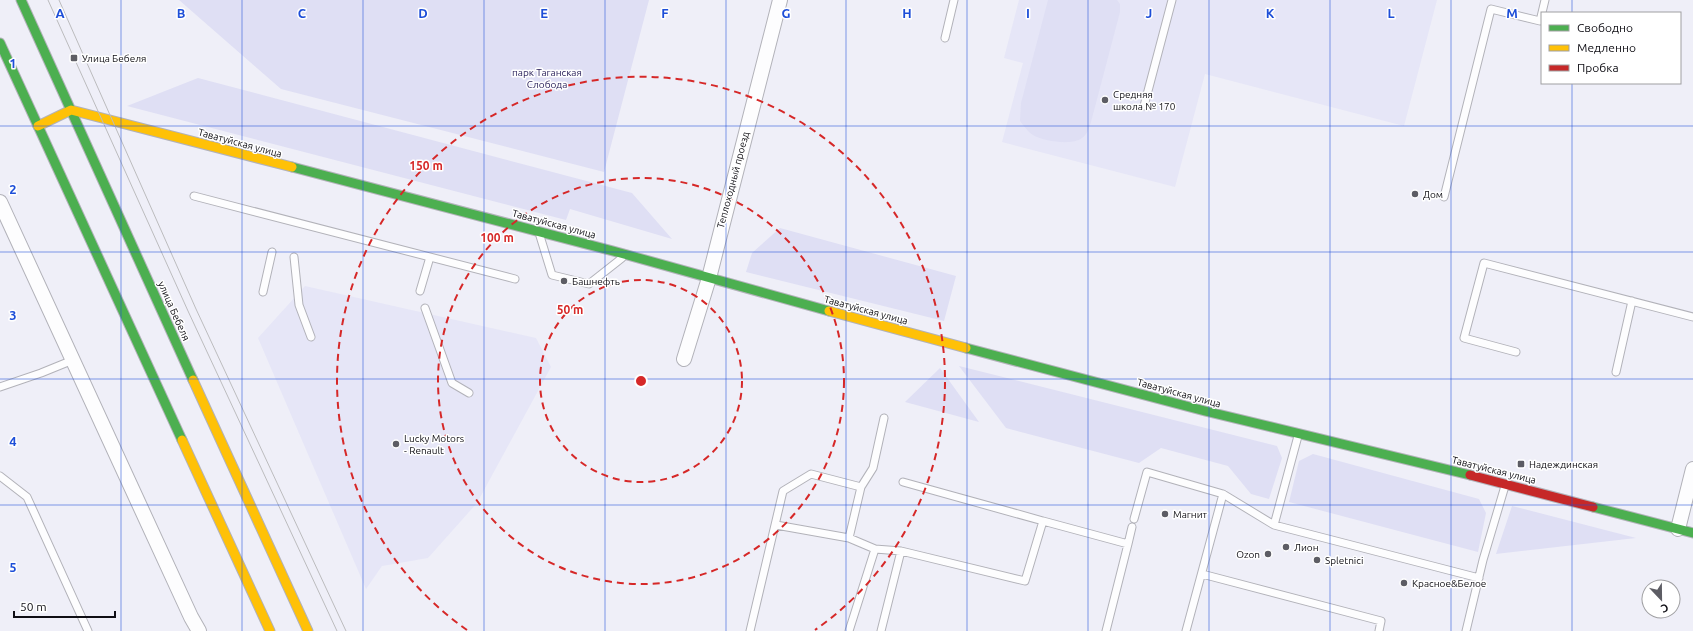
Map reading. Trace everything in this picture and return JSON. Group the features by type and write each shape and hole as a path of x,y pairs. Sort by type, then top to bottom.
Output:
{"main road":[{"name":"улица Бебеля","path":"21,0 197,391 308,631"},
{"path":"0,43 270,631"},
{"path":"38,126 71,110"},
{"name":"Таватуйская улица","path":"71,110 627,255 946,343 1298,434 1506,484 1693,533"}],"street":[{"name":"Теплоходный проезд","path":"684,360 709,278 780,0"},
{"path":"0,202 199,631"},
{"path":"1678,529 1693,469"}],"lane":[{"path":"945,38 954,0"},
{"path":"1144,106 1172,0"},
{"path":"1542,12 1545,0"},
{"path":"1444,196 1491,9 1540,21 1541,17"},
{"path":"194,196 515,279"},
{"path":"539,232 552,275 589,284 627,255"},
{"path":"263,292 272,252"},
{"path":"294,257 299,305 311,337"},
{"path":"420,291 430,257"},
{"path":"1516,352 1464,338 1484,263 1693,317"},
{"path":"1616,372 1632,301"},
{"path":"425,308 452,383 469,393"},
{"path":"0,388 41,374 73,360"},
{"path":"849,538 861,487 873,468 884,418"},
{"path":"1274,525 1298,434"},
{"path":"1106,631 1147,472 1223,494 1274,525 1479,578"},
{"path":"750,631 783,491 811,474 861,487"},
{"path":"0,476 27,497 88,631"},
{"path":"903,482 1128,544"},
{"path":"1466,631 1483,560 1506,484"},
{"path":"1186,631 1223,494"},
{"path":"776,525 849,538 875,550 901,551 1025,581 1043,521"},
{"path":"849,631 875,550"},
{"path":"881,631 901,551"},
{"path":"1202,574 1381,621 1378,631"}],"shaded area":[{"name":"Средняя школа № 170","path":"1019,0 1437,0 1404,126 1205,74 1175,187 1002,142 1023,63 1004,58"},
{"path":"305,286 536,338 551,367 477,503 428,558 382,566 366,589 258,338"}],"green space":[{"name":"парк Таганская Слобода","path":"179,0 649,0 604,172 281,89"},
{"path":"1048,0 1117,0 1120,4 1120,12 1091,122 1084,137 1072,142 1050,141 1033,135 1020,121 1021,103"},
{"path":"198,78 632,193 672,239 570,209 566,220 127,106"},
{"path":"780,228 956,276 944,321 746,272 752,253"},
{"path":"959,366 1277,446 1282,458 1269,499 1251,494 1228,466 1161,448 1139,463 1006,428"},
{"path":"940,368 979,422 905,402"},
{"path":"1313,454 1479,499 1486,513 1478,552 1289,502 1299,461"},
{"path":"1512,506 1636,538 1496,554"}],"tram line":[{"path":"48,0 188,311 337,631"},
{"path":"59,0 196,309 346,631"}],"traffic: fast":[{"path":"21,0 193,380"},
{"path":"0,43 182,440"},
{"path":"292,167 613,251 829,311"},
{"path":"966,348 1205,411 1470,475"},
{"path":"1593,507 1693,533"}],"traffic: slow":[{"path":"38,126 71,110 292,167"},
{"path":"829,311 966,348"},
{"path":"193,380 308,631"},
{"path":"182,440 270,631"}],"traffic: jam":[{"path":"1470,475 1593,507"}],"place":[{"name":"Улица Бебеля","path":"74,58"},
{"name":"Средняя школа № 170","path":"1105,100"},
{"name":"Дом","path":"1415,194"},
{"name":"Башнефть","path":"564,281"},
{"name":"Lucky Motors - Renault","path":"396,444"},
{"name":"Надеждинская","path":"1521,464"},
{"name":"Магнит","path":"1165,514"},
{"name":"Лион","path":"1286,547"},
{"name":"Ozon","path":"1268,554"},
{"name":"Spletnici","path":"1317,560"},
{"name":"Красное&Белое","path":"1404,583"}]}
